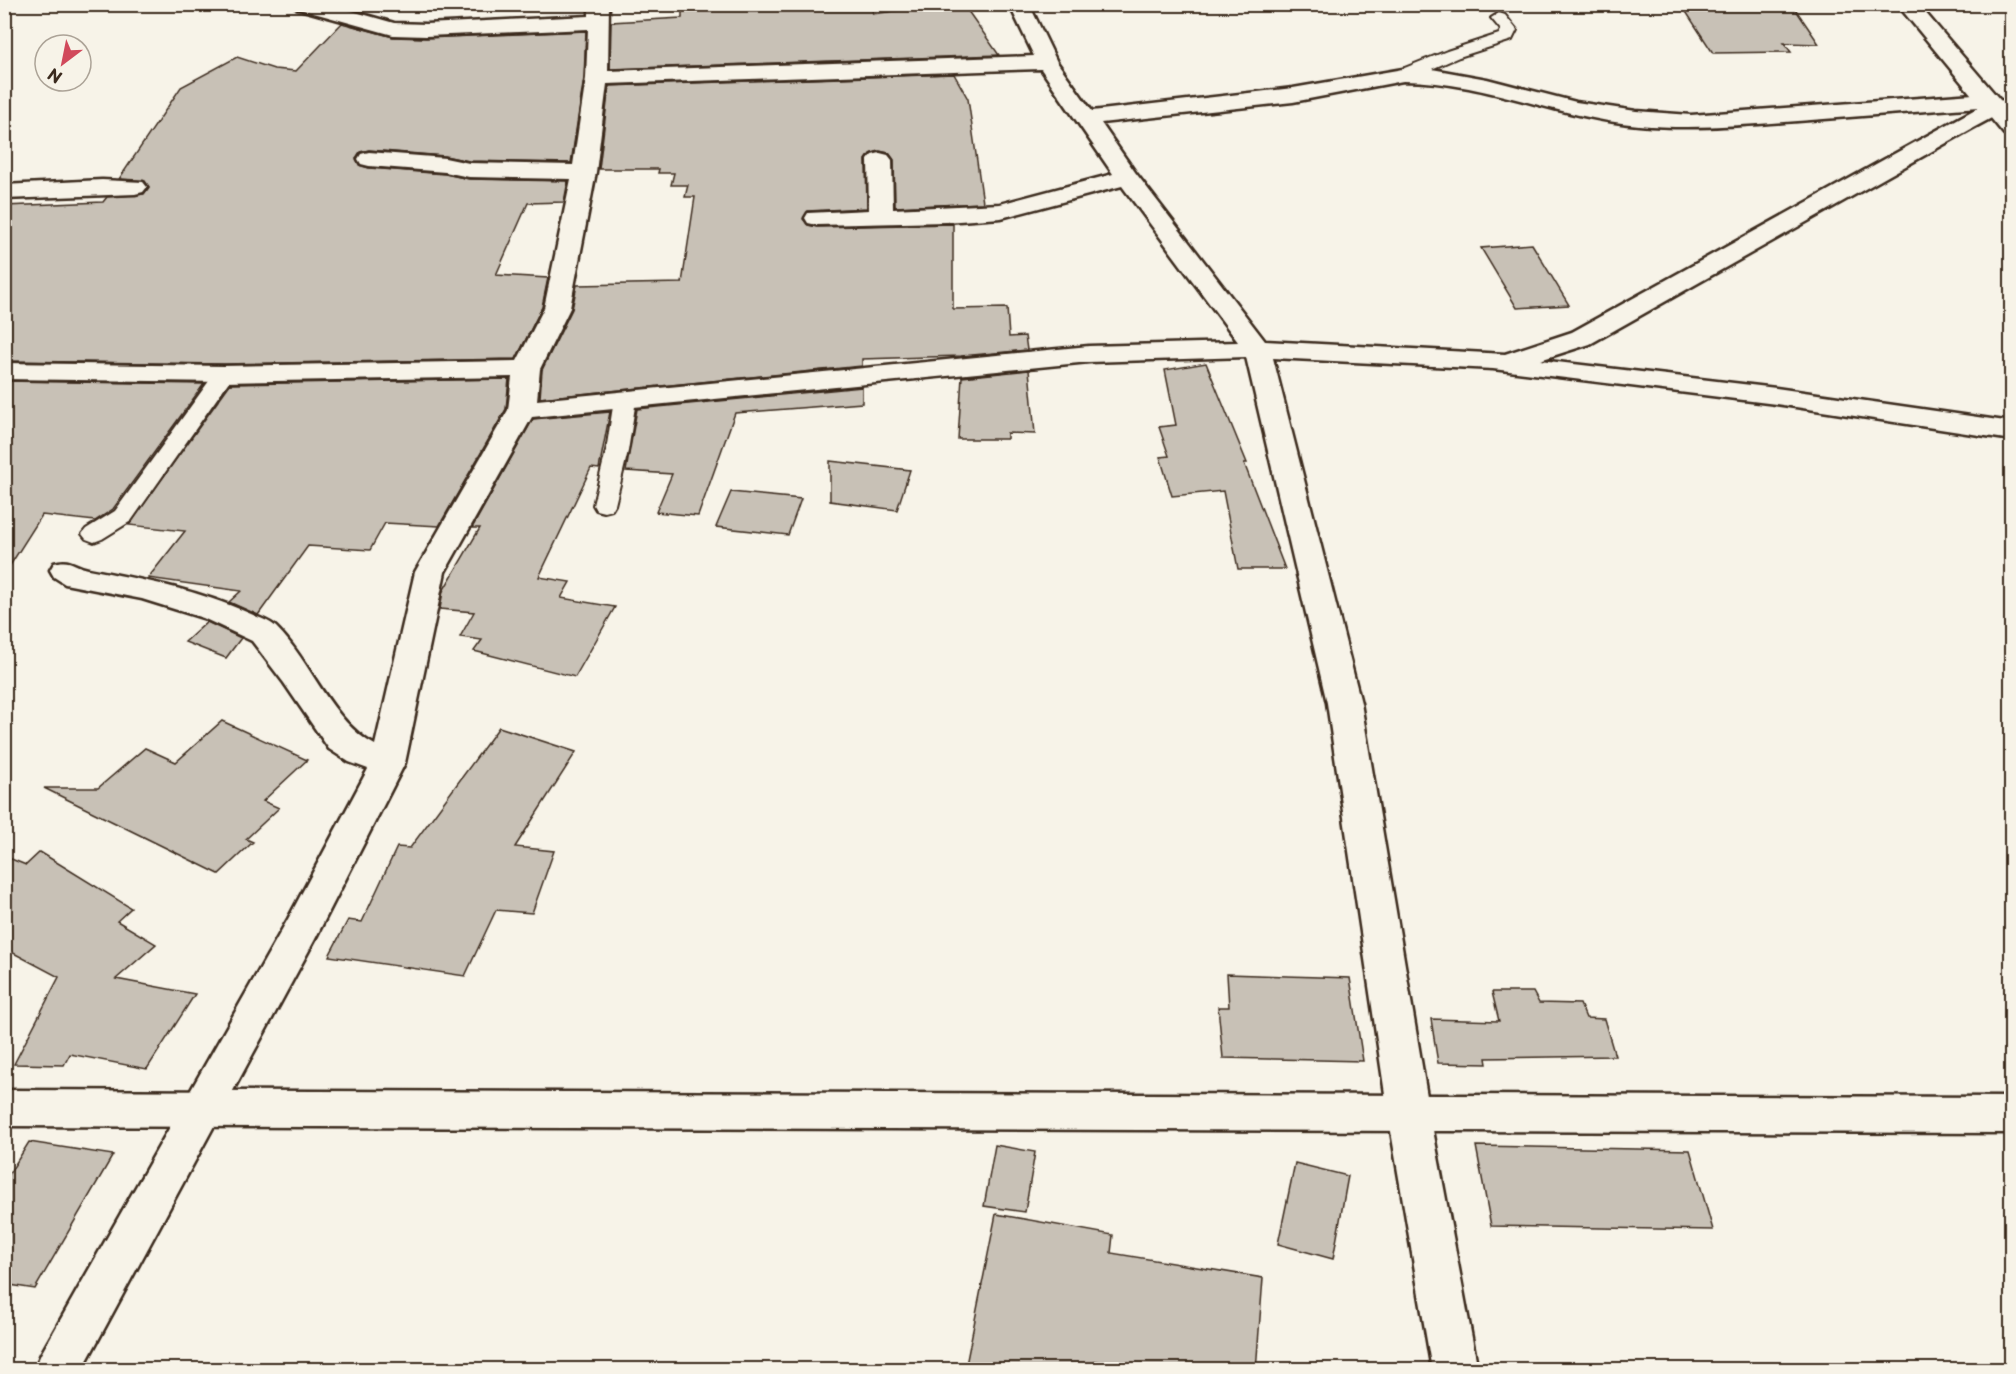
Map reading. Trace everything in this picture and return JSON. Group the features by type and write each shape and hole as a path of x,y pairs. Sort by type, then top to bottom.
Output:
{"street":[{"path":"57,1370 301,930 388,763 430,572 522,410 527,369 557,308 584,172 597,78 599,13 426,30 393,29 303,4"},
{"path":"1019,4 1047,62 1127,177 1257,349 1344,703 1409,1114 1455,1370"},
{"path":"1907,4 1998,105 2012,129"},
{"path":"597,78 1047,62"},
{"path":"1086,118 1282,97 1402,75 1432,75 1486,85 1585,110 1636,118 1691,122 1998,105"},
{"path":"1502,363 1581,338 1998,105"},
{"path":"369,159 445,165 469,170 584,172"},
{"path":"880,160 881,216"},
{"path":"818,218 945,215 1001,210 1127,177"},
{"path":"4,192 107,186 135,187"},
{"path":"522,410 1089,354 1257,349 1499,361 1776,396 2012,431"},
{"path":"4,372 224,374 527,369"},
{"path":"65,570 76,577 144,589 214,610 263,633 296,675 341,740 361,753 388,763"},
{"path":"4,1108 2012,1115"}],"lane":[{"path":"1402,75 1453,54 1506,37 1509,30 1499,18"},
{"path":"93,534 123,516 224,374"},
{"path":"604,505 617,451 625,400"}],"building":[{"path":"682,4 758,4 758,8 871,4 873,14 946,4 963,4 999,55 610,69 611,22 682,18"},
{"path":"1681,4 1792,4 1819,44 1784,43 1791,52 1713,53"},
{"path":"342,23 393,37 426,38 586,31 584,78 571,163 469,161 445,156 369,150 360,152 356,158 359,165 369,168 445,174 469,179 568,181 564,202 528,203 496,275 548,278 542,307 516,359 224,364 4,361 4,206 103,202 107,197 144,194 149,187 145,181 119,179 181,87 237,57 274,69 296,71"},
{"path":"954,74 968,99 983,203 895,207 894,160 889,153 879,151 870,154 866,160 867,208 808,211 803,219 808,225 817,227 953,224 953,309 1007,308 1009,337 1025,336 1027,350 961,356 862,359 862,366 540,398 542,370 572,309 577,285 682,283 695,197 685,197 688,185 671,185 674,173 658,173 659,169 599,169 609,86"},
{"path":"1532,244 1569,305 1517,308 1481,248"},
{"path":"1206,363 1247,463 1244,463 1285,569 1238,569 1223,491 1172,496 1160,457 1169,456 1159,427 1176,425 1165,370"},
{"path":"1029,370 1035,434 1007,433 1007,439 958,439 962,377"},
{"path":"509,379 506,409 439,526 385,523 370,550 308,546 258,615 229,602 241,591 148,578 185,531 129,525 230,384"},
{"path":"4,381 204,384 113,509 95,521 42,515 4,575"},
{"path":"862,387 862,403 735,413 698,516 656,512 672,474 626,471 637,409"},
{"path":"610,412 599,469 591,468 539,577 570,582 561,598 615,607 575,677 474,651 482,640 460,637 474,612 440,609 443,591 480,528 472,528 533,419"},
{"path":"830,461 910,470 897,510 830,501"},
{"path":"731,492 801,499 788,535 716,527"},
{"path":"207,622 241,638 226,658 185,642"},
{"path":"222,721 307,760 263,801 279,808 246,839 253,842 219,874 44,788 98,788 145,748 176,762"},
{"path":"499,727 576,752 515,847 554,851 532,913 496,910 465,976 329,956 348,920 362,922 397,847 410,848"},
{"path":"40,852 131,908 117,921 156,944 116,979 195,994 147,1069 70,1054 64,1065 14,1064 59,977 4,948 4,856 26,865"},
{"path":"1227,974 1350,978 1363,1061 1223,1058 1218,1007 1229,1007"},
{"path":"1492,992 1533,992 1539,1003 1580,1004 1586,1018 1604,1019 1615,1056 1486,1058 1487,1064 1438,1063 1431,1019 1499,1021"},
{"path":"29,1142 113,1155 35,1289 4,1284 4,1182"},
{"path":"995,1145 1035,1152 1025,1212 984,1206"},
{"path":"1476,1146 1690,1150 1713,1230 1491,1226"},
{"path":"1295,1163 1348,1176 1333,1259 1278,1244"},
{"path":"996,1214 1113,1235 1111,1253 1263,1278 1256,1370 1145,1370 1095,1361 1094,1370 965,1370"}]}
